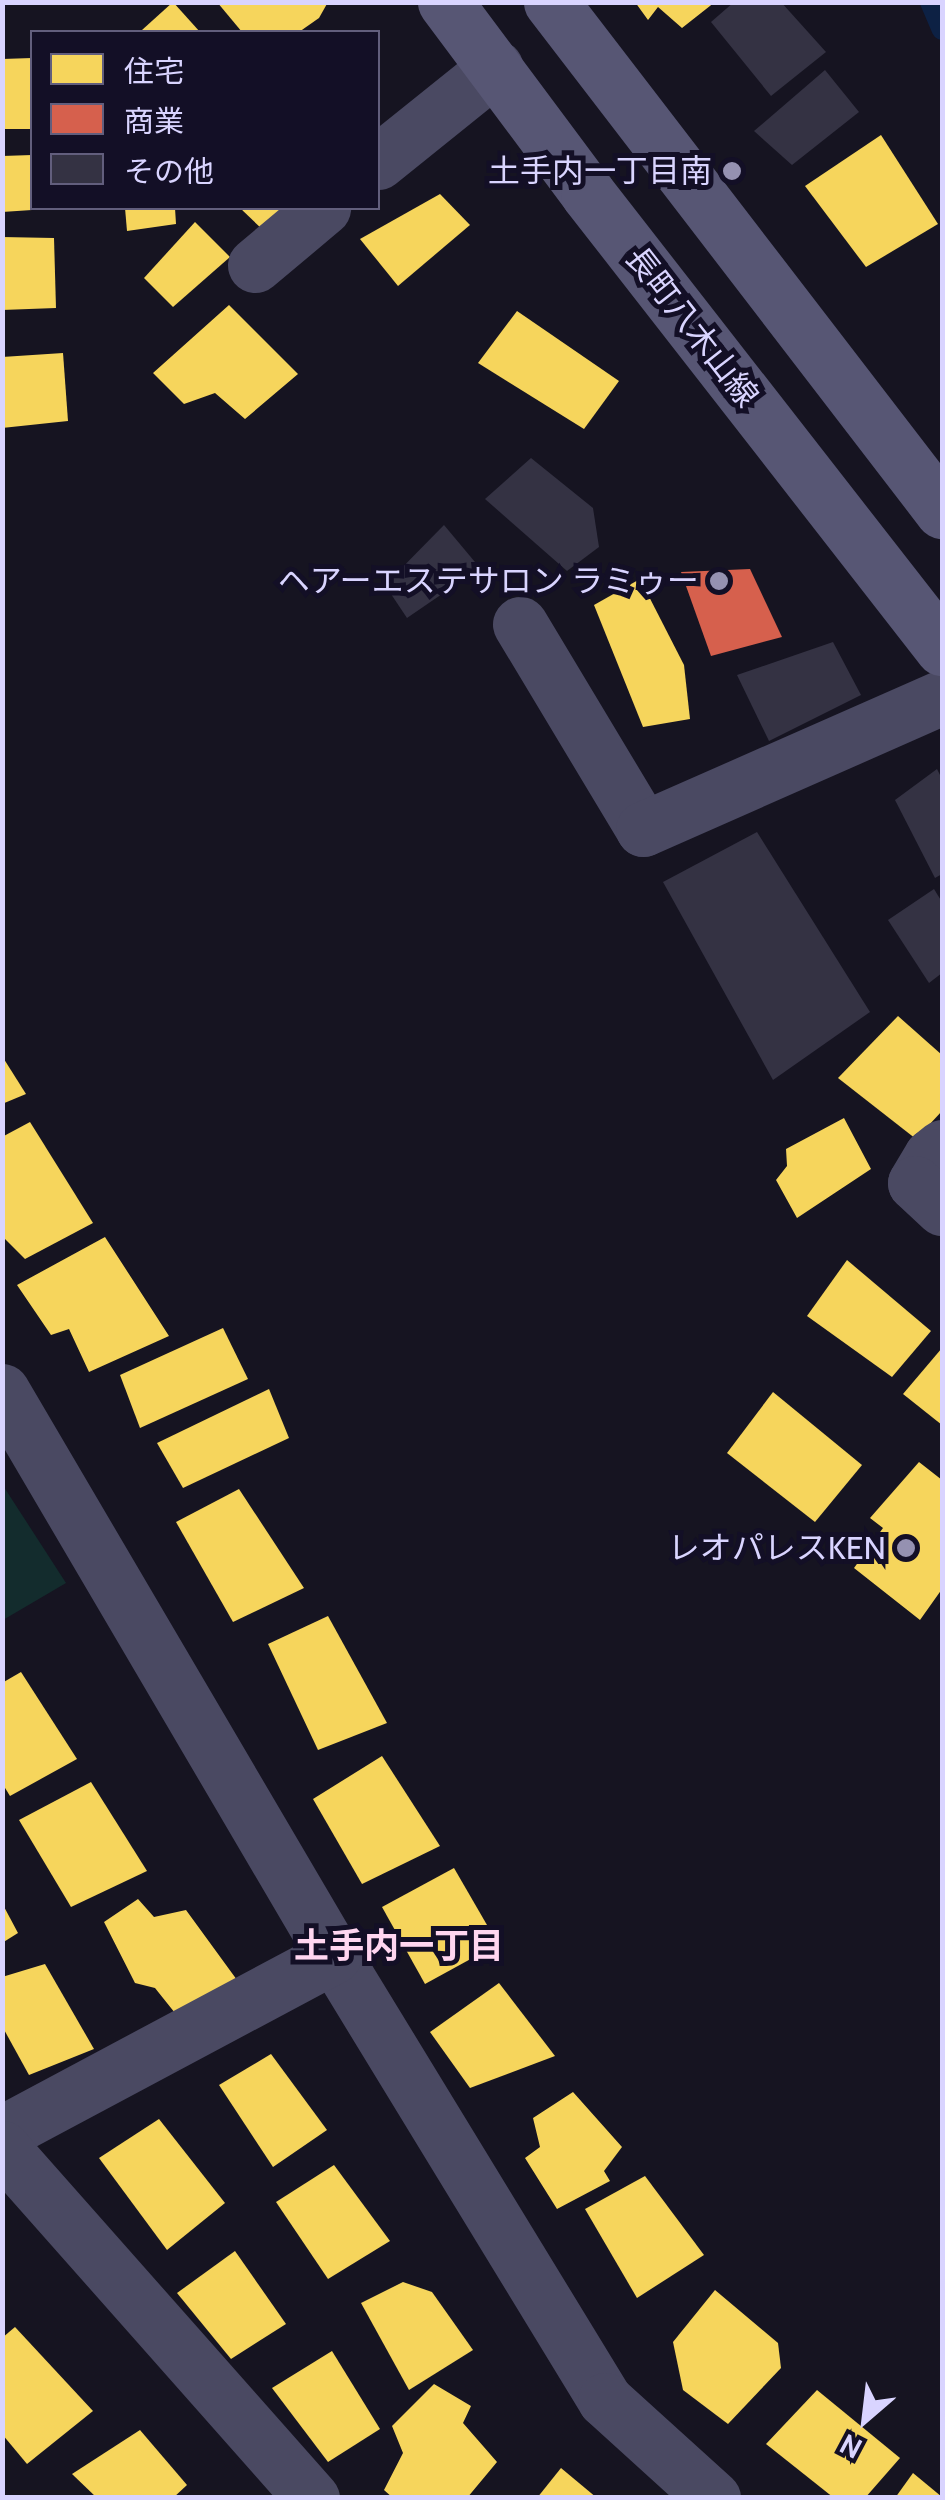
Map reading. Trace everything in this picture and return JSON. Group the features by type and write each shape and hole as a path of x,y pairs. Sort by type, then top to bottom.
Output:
{"street":[{"name":"長町八木山線","path":"445,2 588,194 942,648"},
{"path":"551,2 942,511"},
{"path":"380,160 496,67"},
{"path":"254,264 321,210"},
{"path":"520,624 643,829 942,697"},
{"path":"942,1148 932,1156 915,1183 942,1208"},
{"path":"2,1391 19,1437 605,2400 713,2498"},
{"path":"2,2133 334,1956"},
{"path":"2,2148 312,2498"}],"green space":[{"path":"2,1484 66,1583 3,1620 2,1620"}],"building: 住宅":[{"path":"173,2 198,30 142,30"},
{"path":"217,2 328,2 319,18 302,30 240,30"},
{"path":"635,2 715,2 682,28 658,7 648,20"},
{"path":"30,58 30,129 2,129 2,59"},
{"path":"881,135 938,224 866,267 805,186"},
{"path":"30,155 32,210 2,212 2,156"},
{"path":"440,194 470,225 398,286 360,239"},
{"path":"125,210 175,210 176,224 127,231"},
{"path":"242,210 287,210 263,230"},
{"path":"195,222 230,257 173,307 144,278"},
{"path":"2,237 54,238 56,308 2,310"},
{"path":"229,305 298,374 245,419 215,393 184,404 153,373"},
{"path":"517,311 619,381 584,429 478,363"},
{"path":"63,353 68,421 2,428 2,357"},
{"path":"640,579 684,665 690,719 643,727 594,605"},
{"path":"898,1016 942,1055 942,1111 916,1139 838,1078"},
{"path":"2,1056 26,1094 2,1104"},
{"path":"844,1118 871,1169 797,1218 776,1180 787,1166 786,1149"},
{"path":"30,1122 93,1223 25,1259 2,1236 2,1137"},
{"path":"105,1237 169,1336 89,1372 69,1329 51,1335 17,1285"},
{"path":"847,1260 931,1331 892,1377 807,1316"},
{"path":"223,1328 248,1379 140,1428 120,1375"},
{"path":"942,1348 942,1425 903,1394"},
{"path":"269,1389 289,1438 183,1488 157,1443"},
{"path":"773,1392 862,1465 815,1522 727,1453"},
{"name":"レオパレスKEN","path":"919,1462 942,1480 942,1589 920,1620 854,1568 883,1528 870,1518"},
{"path":"239,1489 304,1588 233,1622 176,1522"},
{"path":"328,1616 387,1723 318,1750 268,1644"},
{"path":"21,1672 77,1759 10,1796 2,1783 2,1683"},
{"path":"382,1756 440,1846 362,1884 313,1799"},
{"path":"91,1782 147,1871 71,1907 19,1820"},
{"path":"454,1868 498,1944 425,1984 382,1907"},
{"path":"138,1899 154,1917 186,1910 237,1980 175,2013 155,1988 135,1983 104,1922"},
{"path":"2,1903 18,1933 2,1943"},
{"path":"45,1964 94,2049 29,2075 2,2026 2,1977"},
{"path":"499,1983 555,2056 470,2088 430,2032"},
{"path":"271,2054 327,2130 273,2167 219,2085"},
{"path":"573,2092 622,2147 604,2171 610,2181 557,2209 525,2158 540,2147 533,2118"},
{"path":"159,2119 225,2203 167,2250 99,2158"},
{"path":"334,2165 390,2241 328,2279 276,2202"},
{"path":"645,2176 704,2255 637,2298 585,2209"},
{"path":"235,2251 286,2324 231,2359 177,2293"},
{"path":"403,2282 432,2292 473,2350 409,2390 361,2303"},
{"path":"715,2290 778,2343 781,2368 728,2424 683,2390 673,2342"},
{"path":"15,2327 93,2411 27,2464 2,2434 2,2338"},
{"path":"332,2351 380,2429 328,2462 272,2388"},
{"path":"434,2384 471,2406 463,2423 497,2462 467,2498 393,2498 384,2490 403,2453 392,2426"},
{"path":"817,2390 900,2458 865,2498 834,2498 766,2444"},
{"path":"140,2430 187,2485 173,2498 97,2498 72,2474"},
{"path":"561,2468 597,2498 537,2498"},
{"path":"913,2473 942,2497 942,2498 895,2498"}],"building: 商業":[{"path":"750,569 782,637 711,656 681,572"}],"building: その他":[{"path":"734,2 781,2 826,52 771,96 711,22"},
{"path":"825,70 859,112 792,165 754,131"},
{"path":"531,458 593,508 599,547 567,571 485,499"},
{"path":"444,525 480,568 407,618 385,585"},
{"path":"833,642 861,695 769,741 737,675"},
{"path":"937,769 942,779 942,874 935,878 895,800"},
{"path":"757,832 870,1012 773,1080 663,882"},
{"path":"934,889 942,902 942,973 929,983 888,920"}],"waterway":[{"path":"930,2 942,30"}],"place":[{"name":"土手内一丁目南","path":"732,171"},
{"name":"ヘアーエステサロン ラミゥー","path":"719,581"},
{"name":"レオパレスKEN","path":"906,1548"}],"district":[{"name":"土手内一丁目","path":"399,1946"}]}
